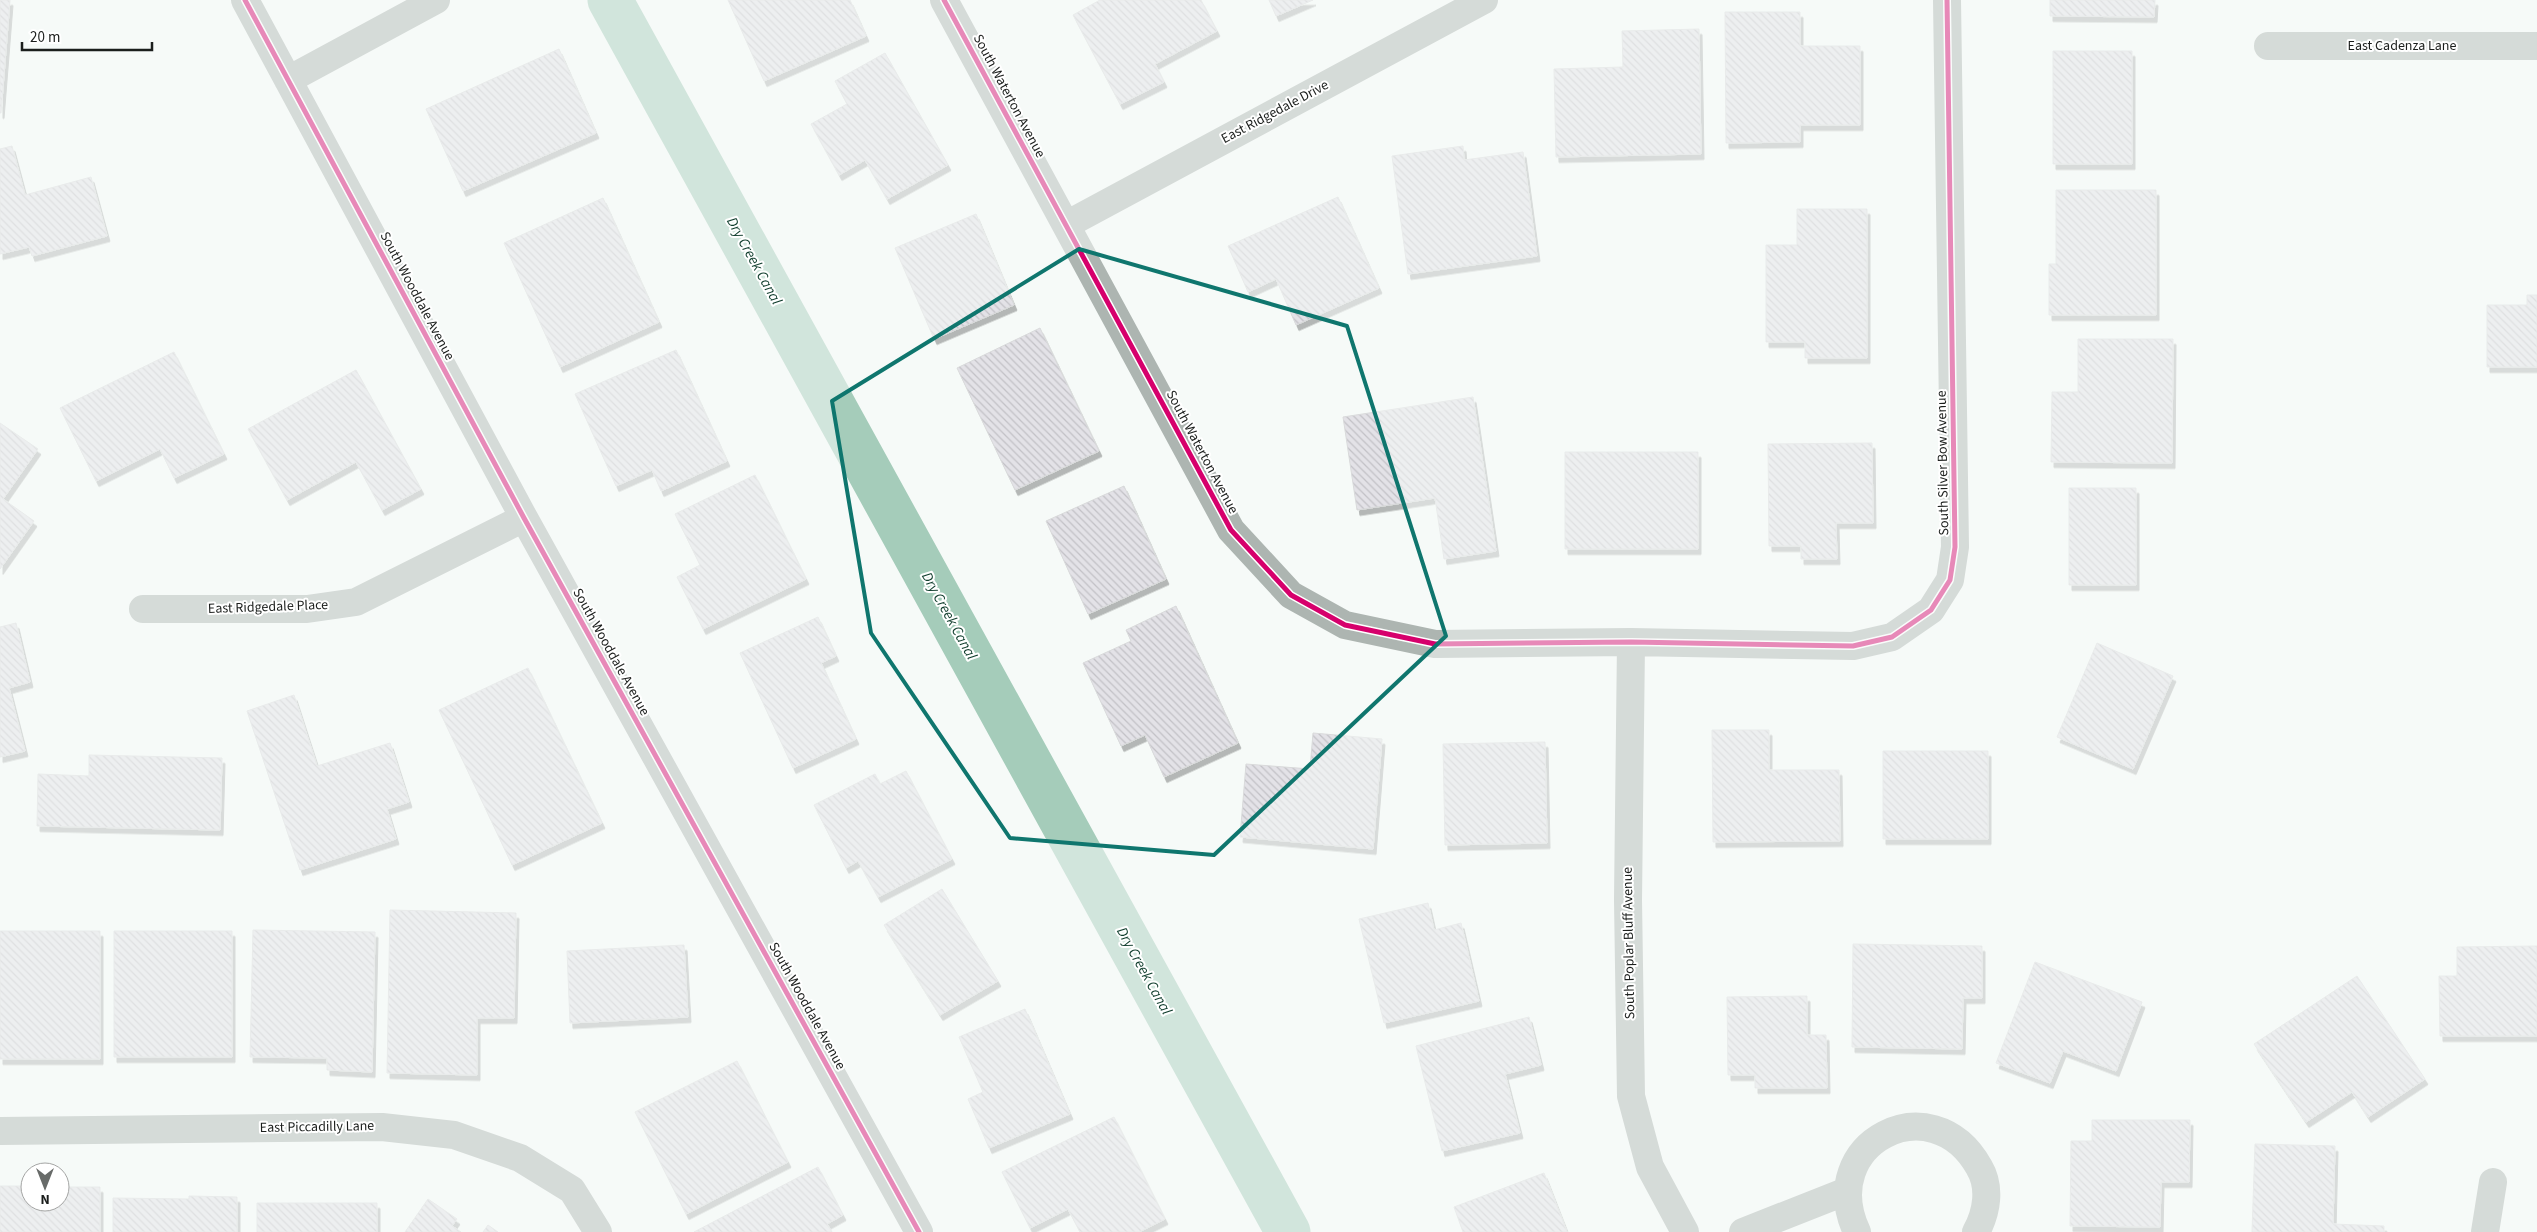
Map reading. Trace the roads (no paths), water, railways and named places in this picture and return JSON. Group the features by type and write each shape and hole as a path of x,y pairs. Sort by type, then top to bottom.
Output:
{"street":[{"name":"South Wooddale Avenue","path":"246,0 524,518 919,1232"},
{"path":"288,80 436,0"},
{"name":"South Waterton Avenue","path":"944,0 1231,530 1291,595 1345,625 1436,644 1631,642"},
{"name":"East Ridgedale Drive","path":"1066,225 1484,0"},
{"name":"South Silver Bow Avenue","path":"1631,642 1853,646 1892,637 1931,610 1950,580 1955,547 1947,0"},
{"name":"East Cadenza Lane","path":"2268,46 2537,46"},
{"name":"East Ridgedale Place","path":"143,609 307,609 356,602 524,518"},
{"name":"South Poplar Bluff Avenue","path":"1631,642 1628,900 1631,1096 1650,1167 1686,1232"},
{"name":"East Piccadilly Lane","path":"0,1131 382,1127 454,1136 520,1158 572,1190 598,1232"},
{"path":"1857,1232 1849,1214 1847,1191 1852,1168 1866,1148 1885,1134 1907,1127 1931,1128 1953,1136 1971,1152 1983,1172 1987,1196 1984,1219 1976,1232"},
{"path":"2485,1232 2493,1182"},
{"path":"1743,1232 1847,1191"}],"waterway":[{"name":"Dry Creek Canal","path":"610,0 1288,1232"}]}
